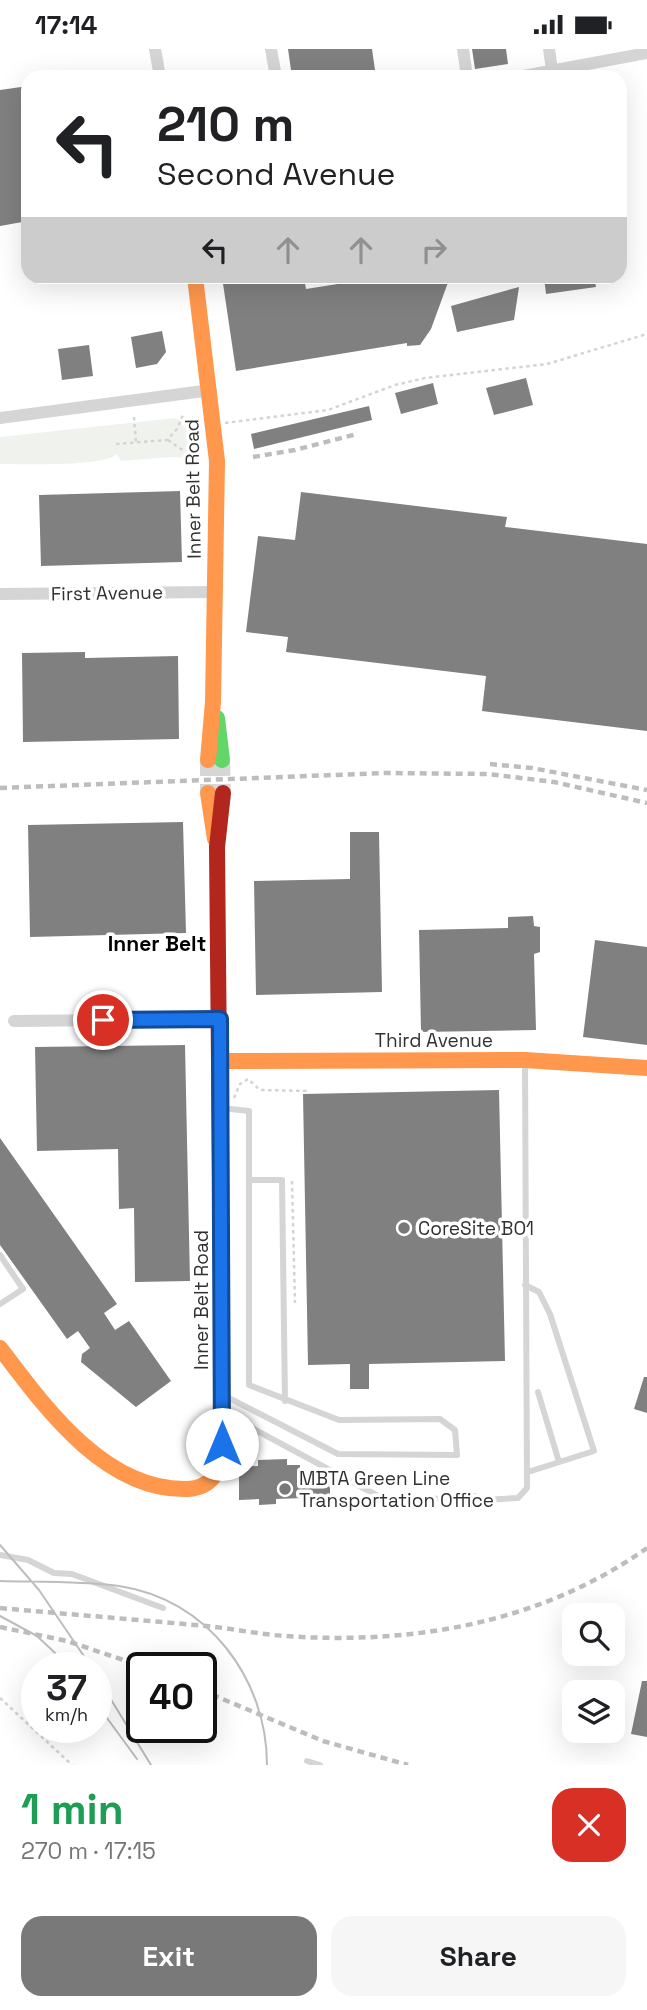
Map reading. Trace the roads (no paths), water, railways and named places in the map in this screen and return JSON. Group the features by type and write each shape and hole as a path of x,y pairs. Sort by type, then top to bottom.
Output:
{"street":[{"path":"155,49 159,70"},
{"path":"271,49 275,70"},
{"path":"463,49 466,70"},
{"path":"549,49 552,70 647,53"},
{"name":"Inner Belt Road","path":"196,284 215,424 218,472 213,702 215,760"},
{"path":"0,418 211,390"},
{"name":"First Avenue","path":"0,594 215,592"},
{"name":"Inner Belt Road","path":"0,1348 48,1409 103,1458 147,1484 192,1490 209,1483 219,1471 222,1412 220,1019 215,793"},
{"path":"14,1021 220,1019"},
{"name":"Third Avenue","path":"220,1061 525,1060 647,1069"}],"lane":[{"path":"222,1412 380,1497 446,1499 452,1505 476,1505 483,1500 523,1495 527,1488 528,1472 525,1060"},
{"path":"220,1103 248,1111 249,1385 339,1420 440,1419 455,1430 457,1455 338,1454 222,1395"},
{"path":"249,1180 282,1180 285,1401"},
{"path":"0,1255 23,1289 0,1304"},
{"path":"525,1285 539,1291 550,1314 594,1451 528,1472"},
{"path":"538,1392 559,1462"},
{"path":"0,1555 28,1560 54,1573 72,1574 163,1608"},
{"path":"307,1761 320,1765"}],"tunnel":[{"path":"208,760 208,793"},
{"path":"222,760 223,793"}],"tram line":[{"path":"0,1545 39,1590 81,1652"},
{"path":"0,1581 74,1582 119,1586 151,1594 179,1607 205,1625 226,1648 243,1674 256,1702 264,1733 267,1765"},
{"path":"0,1616 37,1636 54,1652"},
{"path":"112,1701 151,1765"},
{"path":"112,1725 137,1759"}],"railway":[{"path":"253,457 295,450 357,434"},
{"path":"490,764 532,768 647,790"},
{"path":"0,788 385,773 488,774 554,782 647,803"},
{"path":"0,1608 206,1626 285,1636 381,1637 428,1632 520,1611 564,1595 606,1574 647,1548"},
{"path":"0,1627 67,1641 126,1661"},
{"path":"217,1697 323,1741 408,1765"}],"place":[{"name":"CoreSite BO1","path":"404,1228"},
{"name":"MBTA Green Line Transportation Office","path":"285,1489"}],"district":[{"name":"Inner Belt","path":"157,943"}]}
